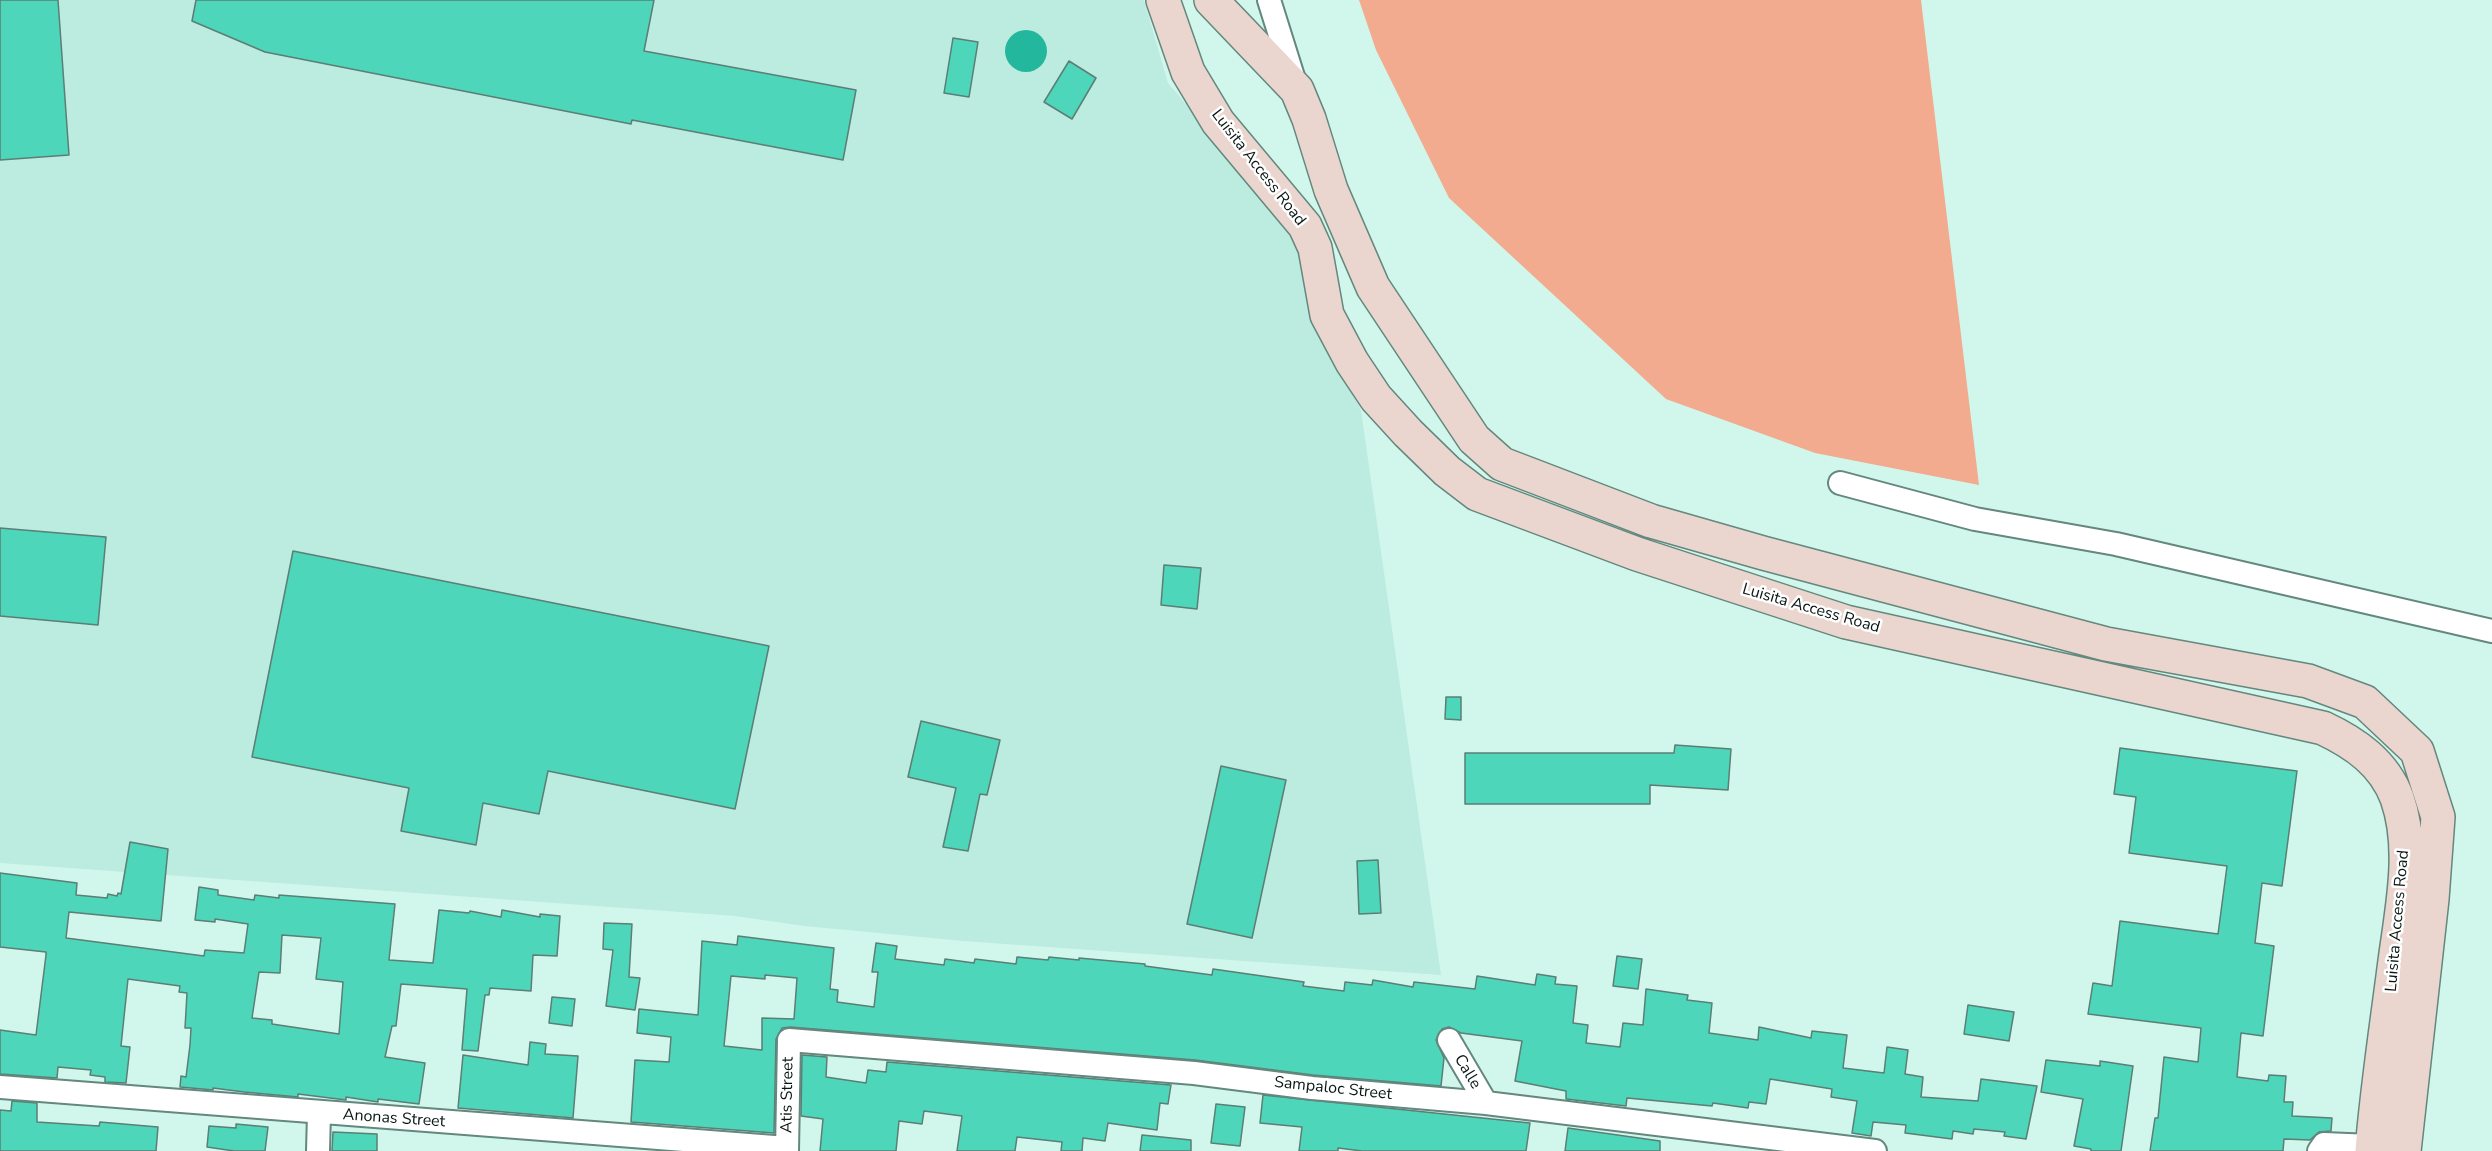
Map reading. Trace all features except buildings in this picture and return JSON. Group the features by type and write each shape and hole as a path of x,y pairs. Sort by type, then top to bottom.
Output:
{"main road":[{"name":"Luisita Access Road","path":"1163,0 1188,72 1218,122 1240,152 1305,226 1314,248 1327,315 1352,362 1376,398 1408,434 1447,471 1477,494 1636,554 1846,622 2323,728 2349,740 2370,756 2396,796 2406,835 2404,894 2377,1149"},
{"name":"Luisita Access Road","path":"1211,0 1297,90 1309,119 1331,190 1373,287 1474,439 1502,464 1651,520 1775,556 2106,644 2308,681 2365,702 2417,751 2438,818 2432,899 2404,1151"}],"street":[{"path":"1269,0 1297,90"},
{"path":"1840,483 1975,519 2116,544 2492,631"},
{"name":"Sampaloc Street","path":"789,1040 1194,1073 1312,1088 1486,1103 1875,1151"},
{"name":"Atis Street","path":"787,1150 789,1040"},
{"name":"Calle","path":"1449,1040 1486,1103"},
{"name":"Anonas Street","path":"0,1087 787,1150"},
{"path":"318,1151 319,1113"},
{"path":"2319,1151 2324,1144 2377,1149"}],"shaded area":[{"path":"0,0 1144,0 1168,83 1300,236 1325,340 1361,410 1441,975 963,941 804,926 735,916 0,863"},
{"path":"1359,0 1921,0 1979,485 1815,453 1666,399 1449,198 1376,50"},
{"path":"1026,30 1034,31 1041,36 1046,43 1046,59 1041,66 1034,71 1026,72 1018,71 1011,66 1006,59 1005,51 1006,43 1011,36 1018,31"}]}
